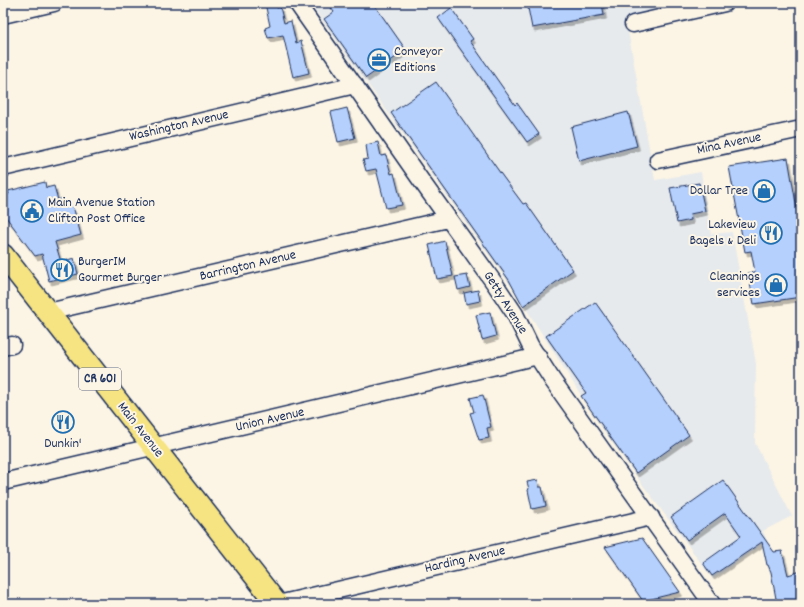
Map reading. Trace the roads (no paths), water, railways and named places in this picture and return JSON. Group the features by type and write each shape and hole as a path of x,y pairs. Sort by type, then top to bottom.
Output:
{"main road":[{"name":"Main Avenue","path":"3,255 278,604"}],"street":[{"path":"3,15 54,3"},
{"name":"Getty Avenue","path":"297,3 495,284 515,314 553,380 712,604"},
{"path":"633,24 725,3"},
{"name":"Washington Avenue","path":"3,168 355,85"},
{"name":"Mina Avenue","path":"658,160 801,129"},
{"name":"Barrington Avenue","path":"48,312 448,219"},
{"name":"Union Avenue","path":"3,482 538,356"},
{"name":"Harding Avenue","path":"278,604 651,517"}],"place":[{"name":"Conveyor Editions","path":"379,60"},
{"name":"Dollar Tree","path":"764,191"},
{"name":"Main Avenue Station Clifton Post Office","path":"32,211"},
{"name":"Lakeview Bagels & Deli","path":"771,233"},
{"name":"BurgerIM Gourmet Burger","path":"62,270"},
{"name":"Cleanings services","path":"776,285"},
{"name":"Dunkin'","path":"63,422"}]}
